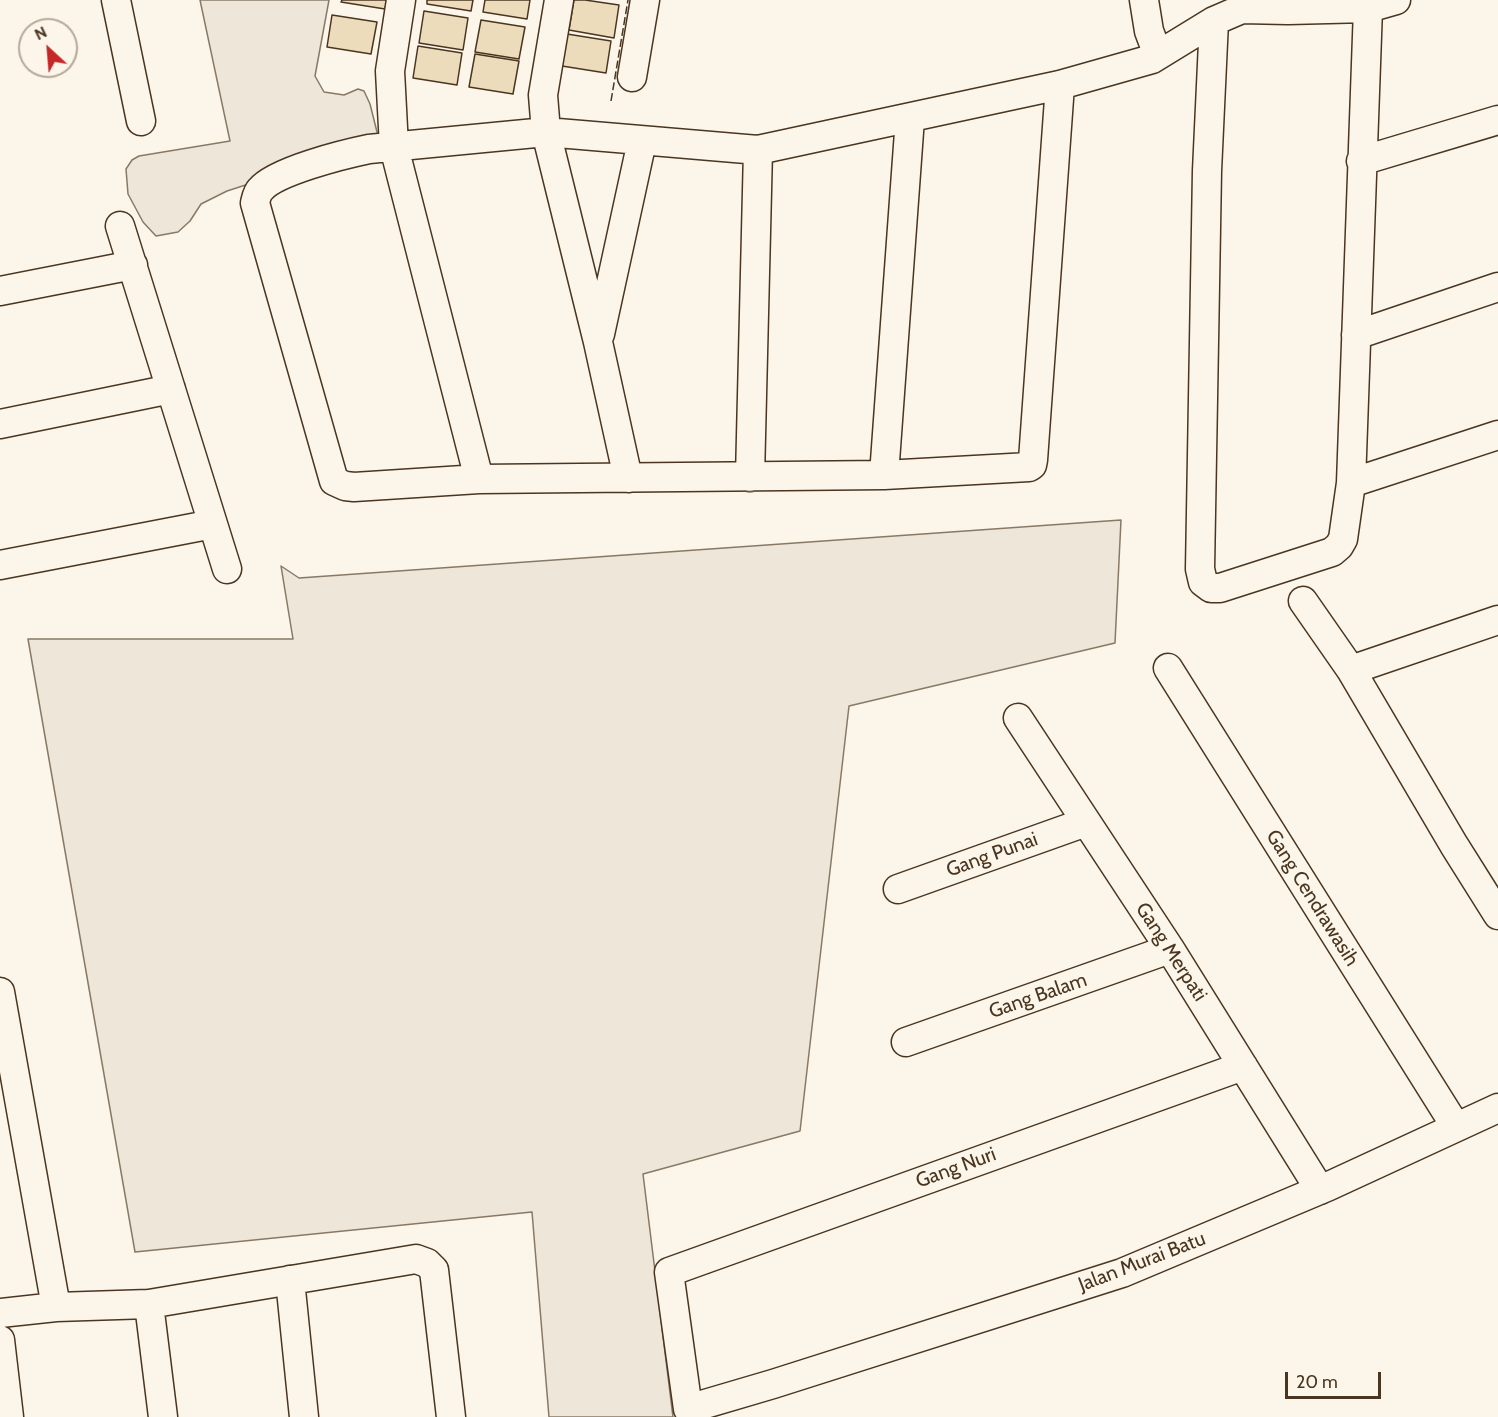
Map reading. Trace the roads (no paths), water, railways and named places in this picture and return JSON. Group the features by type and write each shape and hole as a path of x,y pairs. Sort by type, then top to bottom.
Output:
{"street":[{"path":"116,0 141,121"},
{"path":"401,0 390,71 394,147 478,479"},
{"path":"559,0 543,95 546,132 598,342 628,478"},
{"path":"632,77 645,0"},
{"path":"1144,0 1149,31 1158,55"},
{"path":"1060,85 1034,448 1032,465 1029,467 884,475 478,479 354,487 334,481 255,203 259,190 285,174 343,154 369,149 546,132 758,150 1060,85 1152,59 1214,21 1242,9 1294,5 1368,8 1396,0"},
{"path":"1214,21 1207,182 1200,569 1203,582 1211,588 1220,588 1332,552 1343,539 1351,483 1368,8"},
{"path":"884,475 910,118"},
{"path":"1361,161 1498,120"},
{"path":"598,342 642,141"},
{"path":"750,477 758,150"},
{"path":"120,226 227,568"},
{"path":"0,291 133,265"},
{"path":"1356,335 1498,287"},
{"path":"0,424 171,389"},
{"path":"1351,483 1498,435"},
{"path":"0,565 213,524"},
{"path":"1303,601 1351,670 1498,915"},
{"path":"1351,670 1494,629"},
{"name":"Gang Cendrawasih","path":"1168,668 1456,1127"},
{"name":"Gang Merpati","path":"1018,718 1170,949 1320,1190"},
{"name":"Gang Punai","path":"898,889 1086,822"},
{"name":"Gang Balam","path":"906,1042 1170,949"},
{"path":"0,992 56,1307"},
{"name":"Gang Nuri","path":"669,1272 1243,1066"},
{"name":"Jalan Murai Batu","path":"669,1272 688,1409 1122,1273 1320,1190 1498,1108"},
{"path":"0,1313 56,1307 149,1304 416,1259 427,1263 434,1270 452,1417"},
{"path":"290,1280 304,1417"},
{"path":"149,1304 163,1417"},
{"path":"0,1340 9,1417"}]}
